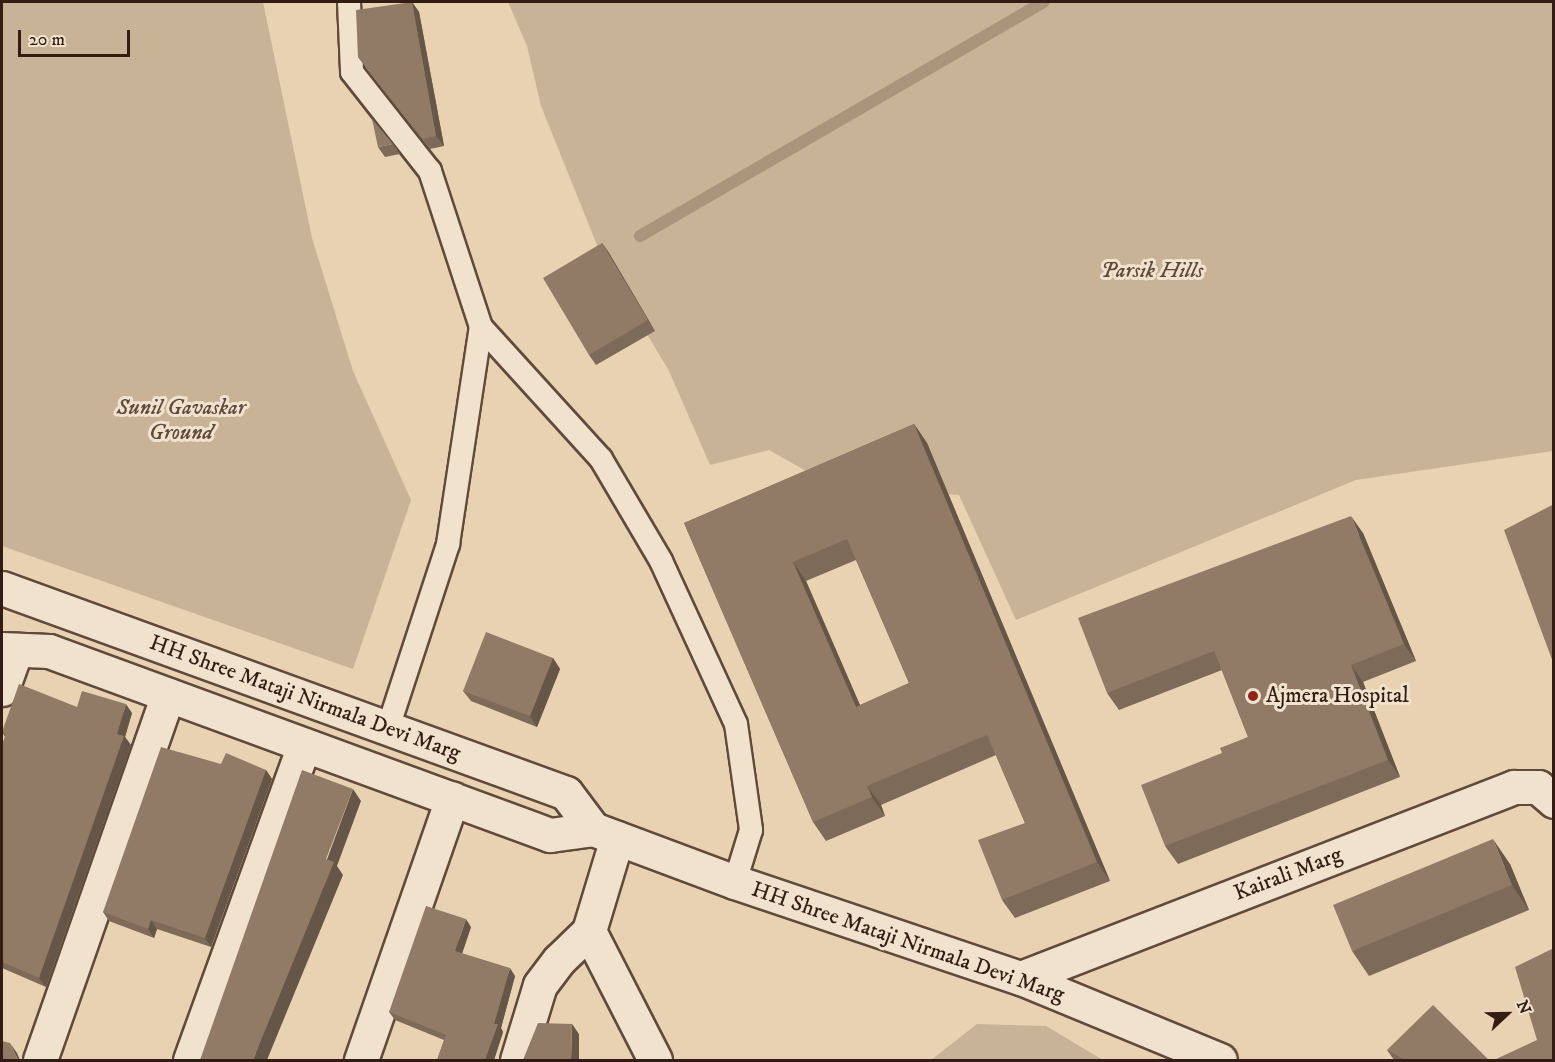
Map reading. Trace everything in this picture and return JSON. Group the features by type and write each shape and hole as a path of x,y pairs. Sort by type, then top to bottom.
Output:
{"main road":[{"name":"HH Shree Mataji Nirmala Devi Marg","path":"2,588 566,793 605,834"},
{"name":"HH Shree Mataji Nirmala Devi Marg","path":"9,650 49,651 550,835 605,834 735,882 1021,978 1220,1060"},
{"path":"2,689 9,650"},
{"path":"40,1060 168,695"},
{"path":"190,1060 304,745"},
{"name":"Kairali Marg","path":"1021,978 1514,787 1538,787 1554,801"},
{"path":"361,1060 453,798"},
{"path":"605,834 589,931 655,1060"},
{"path":"517,1060 540,985 559,960 589,931"}],"lane":[{"path":"349,2 352,72 430,171 482,327 601,459 661,561 736,724 751,830 735,882"},
{"path":"388,728 448,544 482,327"}],"green space":[{"name":"Sunil Gavaskar Ground","path":"3,2 263,2 312,238 353,371 411,500 353,669 2,546"},
{"name":"Parsik Hills","path":"508,2 1553,2 1553,451 1356,480 1016,620 959,495 831,485 769,450 710,465 669,371 603,260 541,106 527,46"},
{"path":"977,1024 1046,1026 1103,1060 931,1060"}],"building":[{"path":"412,2 436,136 423,139 358,57 356,10"},
{"path":"372,119 393,144 378,147"},
{"path":"602,243 648,320 589,355 543,278"},
{"path":"914,424 1097,862 1002,900 978,840 1025,823 987,735 867,786 872,797 813,822 684,523","holes":["847,539 909,683 856,707 793,562"]},
{"path":"1554,504 1554,665 1504,530"},
{"path":"1351,516 1404,644 1351,665 1388,760 1165,846 1141,785 1222,753 1220,748 1248,737 1214,651 1107,693 1078,618"},
{"path":"486,632 553,658 530,716 463,691"},
{"path":"19,684 77,707 82,691 126,704 117,734 124,736 39,978 2,962 2,745 6,734 2,732"},
{"path":"161,747 221,764 226,753 266,770 205,938 151,920 148,929 103,912"},
{"path":"302,770 353,789 326,859 334,862 253,1060 200,1060"},
{"path":"1493,839 1512,885 1352,951 1333,905"},
{"path":"426,906 466,919 455,951 510,968 494,1024 498,1024 485,1060 437,1060 446,1035 389,1012"},
{"path":"1554,948 1554,1060 1494,1060 1537,1040 1515,967"},
{"path":"1433,1005 1489,1060 1405,1060 1387,1050"},
{"path":"538,1023 572,1024 571,1060 523,1060"},
{"path":"2,1041 10,1043 18,1060 2,1060"}],"waterway":[{"path":"640,236 1044,2"}],"place":[{"name":"Ajmera Hospital","path":"1253,696"}]}
